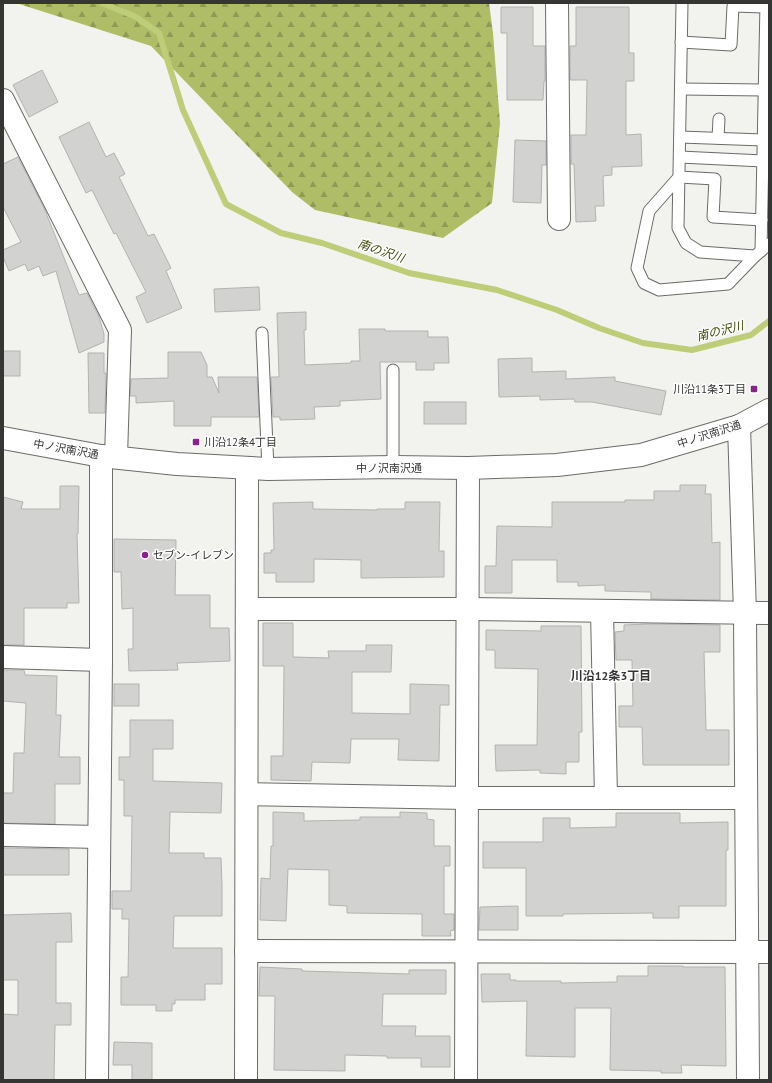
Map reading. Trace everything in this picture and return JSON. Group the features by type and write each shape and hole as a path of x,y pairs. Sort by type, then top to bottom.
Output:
{"street":[{"path":"557,3 559,219"},
{"path":"3,100 10,130 120,330 108,456 101,660 97,1080"},
{"name":"中ノ沢南沢通","path":"3,438 108,456 177,464 258,469 393,467 468,468 557,465 641,455 739,426 769,410"},
{"path":"739,426 745,613 746,798 759,952 748,1080"},
{"path":"466,1080 468,468"},
{"path":"246,1080 248,609 258,469"},
{"path":"248,609 468,609 769,613"},
{"path":"602,611 606,798"},
{"path":"3,658 101,660"},
{"path":"247,794 467,798 746,798"},
{"path":"3,835 99,837"},
{"path":"246,951 759,952"}],"lane":[{"path":"682,3 678,228 686,243 700,252 762,250"},
{"path":"679,177 649,211 637,268 644,283 659,290 728,284 762,250 763,140 767,90 766,11 733,6 731,45 681,42"},
{"path":"680,89 767,90"},
{"path":"718,138 719,119"},
{"path":"680,137 763,140"},
{"path":"680,157 763,162"},
{"path":"679,177 715,179 713,217 762,220"},
{"path":"258,469 262,333"},
{"path":"393,370 393,467"}],"green space":[{"path":"16,3 489,3 493,33 500,123 492,203 443,238 315,210 292,192 151,46"}],"building":[{"path":"501,7 533,7 533,46 545,46 545,81 543,100 507,100 507,33 501,33"},
{"path":"576,7 629,7 629,53 634,53 634,81 626,81 626,135 641,134 642,166 612,167 612,175 603,176 604,206 595,206 596,221 576,222 574,164 571,164 571,135 586,135 587,80 570,80 570,46 576,46"},
{"path":"42,70 58,102 29,117 13,85"},
{"path":"89,122 106,157 114,153 125,174 119,177 148,236 154,234 171,268 166,271 182,308 147,323 136,297 146,292 92,190 86,193 59,137"},
{"path":"515,140 546,141 546,165 542,165 541,203 513,202"},
{"path":"18,157 44,208 79,295 87,293 99,317 104,334 104,342 79,353 56,271 43,276 39,266 28,271 25,264 9,271 3,257 3,250 21,242 3,207 3,164"},
{"path":"259,287 260,310 215,312 214,289"},
{"path":"306,312 306,330 304,330 305,365 351,363 351,361 360,361 359,329 385,329 385,331 428,331 428,337 448,337 449,363 434,363 434,370 416,370 416,362 380,362 381,399 340,401 340,406 314,407 315,419 280,420 280,417 273,417 271,377 279,377 277,313"},
{"path":"3,351 20,351 20,376 3,376"},
{"path":"168,352 201,352 207,365 207,377 212,377 219,393 218,377 257,377 259,417 211,417 211,426 174,426 174,401 136,403 136,396 130,396 131,379 168,378"},
{"path":"88,353 104,353 104,373 106,373 105,413 89,413"},
{"path":"532,358 532,372 566,371 566,379 615,377 615,381 666,391 661,415 592,402 575,402 574,399 540,400 540,396 499,397 498,359"},
{"path":"424,402 466,402 466,424 424,424"},
{"path":"680,485 706,485 705,494 711,494 712,543 720,542 720,600 651,599 651,592 605,591 605,585 578,586 578,582 557,582 557,560 512,560 512,593 485,593 485,566 496,566 497,526 552,527 552,502 625,502 625,500 654,500 654,491 680,491"},
{"path":"60,486 79,486 77,534 79,603 67,603 67,608 24,608 24,645 3,645 3,497 23,502 21,509 60,509"},
{"path":"313,502 313,509 377,510 405,509 405,502 440,502 439,551 444,551 444,577 361,578 361,560 314,559 314,582 276,582 276,573 264,573 264,553 271,553 271,550 274,550 273,503"},
{"path":"114,539 176,540 175,595 210,595 210,628 229,628 230,661 177,663 178,670 129,671 128,649 133,649 133,608 122,609 121,572 114,572"},
{"path":"263,623 293,623 293,657 329,658 328,651 366,651 366,645 392,645 391,672 352,672 352,713 410,714 410,684 449,685 449,705 440,705 439,761 398,760 399,739 351,739 350,763 312,762 311,781 271,780 271,756 283,756 284,666 263,666"},
{"path":"624,625 720,625 720,652 704,652 706,730 729,730 729,765 643,765 642,727 619,727 619,706 633,706 632,660 616,660 615,632 624,631"},
{"path":"541,626 581,626 582,732 579,732 579,762 566,762 566,774 540,773 540,770 496,771 495,745 537,745 538,669 495,668 495,650 486,650 486,630 541,631"},
{"path":"3,670 24,670 25,675 57,676 56,715 61,715 59,757 80,757 80,784 55,784 55,824 3,823 3,793 13,793 14,753 24,753 26,703 3,701"},
{"path":"114,684 139,684 139,706 114,706"},
{"path":"130,720 173,720 173,749 153,749 153,781 222,783 221,813 170,812 169,853 204,853 204,858 221,858 222,885 222,916 174,916 173,948 222,948 222,984 205,984 205,1000 175,1000 175,1004 172,1004 172,1011 156,1011 156,1005 121,1005 121,977 128,977 129,919 122,919 122,909 112,909 112,891 131,891 132,816 124,816 124,780 119,780 119,757 130,757"},
{"path":"273,812 304,813 304,821 360,820 360,817 400,817 400,812 427,813 427,819 434,820 434,846 450,846 450,866 444,866 444,914 454,914 454,930 450,931 451,936 422,936 422,914 347,913 347,906 329,905 329,870 288,869 286,921 260,920 261,878 270,879 271,846 273,846"},
{"path":"616,813 680,813 680,823 728,822 728,850 726,850 726,906 679,906 679,918 653,918 653,913 526,916 526,868 483,868 483,842 543,842 543,818 570,818 570,828 616,827"},
{"path":"3,848 69,849 69,875 3,875"},
{"path":"518,906 518,930 479,930 480,907"},
{"path":"71,913 72,942 56,942 56,1003 71,1003 71,1025 55,1025 54,1080 3,1080 3,1014 18,1015 18,980 3,980 3,915"},
{"path":"648,966 725,967 726,1066 681,1065 682,1073 610,1070 611,1008 575,1008 575,1057 526,1056 527,1001 482,1002 481,974 510,974 510,980 516,981 561,981 561,983 617,982 617,976 648,976"},
{"path":"260,967 302,969 302,971 409,974 409,970 446,970 446,994 383,994 382,1026 416,1026 415,1036 450,1036 450,1067 421,1067 421,1058 387,1058 387,1056 345,1055 345,1071 274,1070 275,996 259,996"},
{"path":"114,1042 152,1043 152,1080 132,1080 132,1065 113,1065"}],"waterway":[{"name":"南の沢川","path":"102,3 136,17 159,33 183,110 226,204 281,233 322,243 409,273 497,290 557,310 599,328 643,343 692,350 751,335 769,321"}],"place":[{"name":"川沿11条3丁目","path":"754,389"},
{"name":"川沿12条4丁目","path":"196,442"},
{"name":"セブン-イレブン","path":"145,555"}],"district":[{"name":"川沿12条3丁目","path":"611,676"}]}
